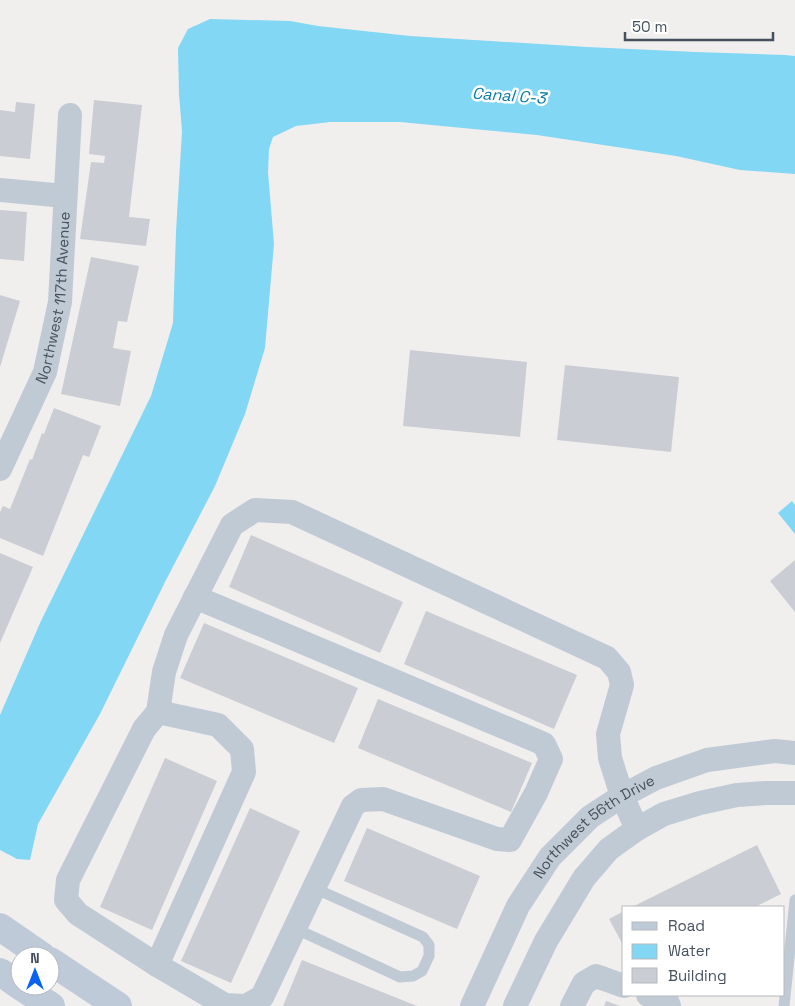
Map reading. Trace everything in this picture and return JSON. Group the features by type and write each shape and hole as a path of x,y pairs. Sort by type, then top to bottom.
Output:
{"street":[{"name":"Northwest 117th Avenue","path":"0,470 45,372 60,302 70,115"},
{"path":"0,190 65,196"},
{"path":"195,597 544,744 551,759 536,793 510,840 497,839 383,799 361,800 353,806 262,997 245,1006 225,1005 157,965 78,914 66,900 68,880 144,729 158,712 164,672 176,635 195,597 232,525 255,510 292,512 606,658 619,672 622,685 608,734 610,758 622,796 637,829"},
{"path":"157,965 244,772 242,748 218,725 158,712"},
{"name":"Northwest 56th Drive","path":"472,1006 518,906 550,857 590,817 622,796 656,778 707,760 774,751 795,753"},
{"name":"Northwest 56th Drive","path":"516,1006 546,942 584,878 609,849 637,829 664,814 700,803 737,796 795,792"},
{"path":"0,927 28,946"},
{"path":"60,968 118,1006"},
{"path":"572,1006 584,983 596,976 622,985"},
{"path":"36,996 51,1006"},
{"path":"651,996 667,1001 669,1006"}],"lane":[{"path":"294,928 400,977 413,976 422,971 429,956 429,945 424,937 314,888"},
{"path":"785,996 795,900"}],"water":[{"name":"Canal C-3","path":"210,19 290,21 410,36 587,47 795,56 795,174 740,170 676,156 537,135 400,122 330,122 296,126 273,137 269,149 268,172 274,244 265,348 245,414 215,486 100,714 38,824 30,860 17,859 0,850 0,715 41,621 151,396 173,323 182,131 178,48 188,29"},
{"path":"792,501 795,505 795,534 778,513"}],"building":[{"path":"94,100 142,105 129,217 150,219 146,246 80,239 91,162 104,163 105,156 89,154"},
{"path":"16,102 35,104 30,159 0,156 0,110 15,112"},
{"path":"0,210 27,212 24,261 0,259"},
{"path":"91,257 139,266 127,322 118,321 113,348 131,351 120,406 61,394"},
{"path":"0,295 20,301 0,367"},
{"path":"410,350 527,362 520,437 403,426"},
{"path":"565,365 679,377 671,452 557,440"},
{"path":"54,408 101,426 89,457 83,455 43,556 0,538 0,512 3,506 10,509 30,459 32,460"},
{"path":"251,535 403,602 380,653 229,587"},
{"path":"0,553 33,567 0,643"},
{"path":"795,560 795,612 770,581"},
{"path":"426,611 577,675 554,729 404,664"},
{"path":"204,623 358,688 334,743 180,678"},
{"path":"378,699 532,763 511,812 358,748"},
{"path":"165,758 217,781 152,930 100,907"},
{"path":"250,808 300,831 231,983 181,961"},
{"path":"367,828 480,876 457,929 344,881"},
{"path":"757,845 781,894 757,906 634,906"},
{"path":"622,912 622,943 609,919"},
{"path":"302,960 417,1006 283,1006"},
{"path":"606,1001 620,1006 604,1006"}]}
